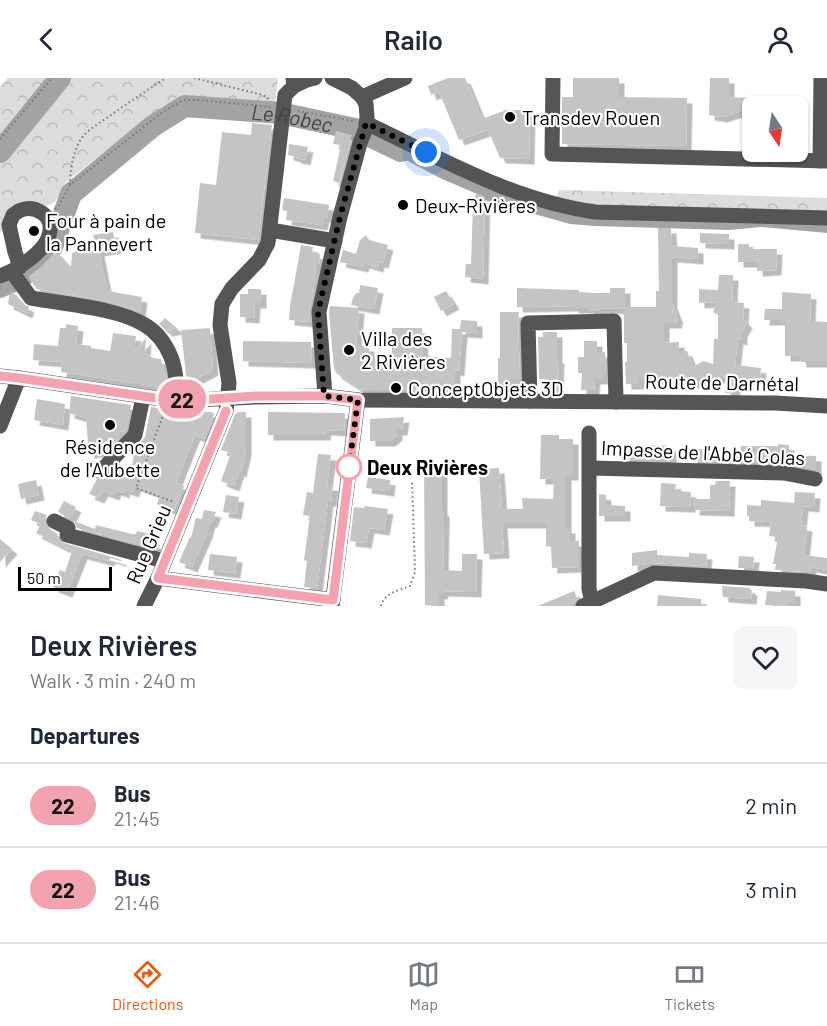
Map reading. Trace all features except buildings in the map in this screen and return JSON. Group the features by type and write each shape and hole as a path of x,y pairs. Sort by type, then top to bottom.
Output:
{"street":[{"path":"294,82 315,78"},
{"path":"362,97 405,78"},
{"path":"553,78 552,154 824,161 821,78"},
{"path":"324,396 318,312 334,241 365,130 366,104 352,88 330,79"},
{"name":"Rue Grieu","path":"144,606 158,578 226,411 229,383 220,325 222,304 232,288 259,260 268,243 285,95 294,82"},
{"path":"365,130 538,200 573,209 595,212 827,218"},
{"path":"14,275 44,246 51,232 50,220 43,213 33,209 22,210 13,215 9,225 15,252 14,275 31,298 101,310 146,325 159,336 172,358 177,385 173,399"},
{"path":"270,230 334,241"},
{"path":"530,401 528,322 614,321 616,402"},
{"name":"Route de Darnétal","path":"0,376 142,397 196,400 256,396 324,396 358,400 781,403 827,406"},
{"path":"0,426 19,378"},
{"path":"103,469 135,435 142,397"},
{"path":"158,578 332,603 358,400"},
{"path":"587,604 589,589 589,433"},
{"name":"Impasse de l'Abbé Colas","path":"590,468 784,473 815,479"},
{"path":"54,521 68,528 67,535 164,561"},
{"path":"587,604 654,573 827,584"}],"path":[{"path":"0,139 52,78"},
{"path":"70,185 75,154 82,139 108,117 166,78"},
{"path":"194,78 263,95 283,108"},
{"path":"47,218 59,205 70,185 160,114 183,100 283,108 365,130"},
{"path":"173,399 136,488 186,507"},
{"path":"381,606 385,597 410,586 415,572 412,480"}],"green space":[{"path":"8,78 278,78 275,103 235,102 183,96 158,110 67,181 55,202 46,206 30,203 5,230 0,231 0,87"},
{"path":"559,190 827,198 827,224 553,210"}],"shaded area":[{"path":"374,133 547,209 827,224 827,233 761,227 729,230 570,224 485,200 484,197 440,178 372,142"}],"waterway":[{"path":"0,152 60,78"},
{"name":"Le Robec","path":"0,287 21,278 52,247 71,194 153,126 185,106 280,113 355,129 401,151"}],"bus line":[{"name":"22","path":"0,376 155,398 196,400 256,396 324,396 358,400 333,600 158,578 226,411"}],"place":[{"name":"Transdev Rouen","path":"510,117"},
{"name":"Deux-Rivières","path":"403,205"},
{"name":"Four à pain de la Pannevert","path":"34,231"},
{"name":"Villa des 2 Rivières","path":"349,350"},
{"name":"ConceptObjets 3D","path":"396,388"},
{"name":"Résidence de l'Aubette","path":"110,425"},
{"name":"Deux Rivières","path":"349,467"}],"route":[{"path":"349,467 358,400 324,396 318,312 334,241 366,123 426,152"}]}
